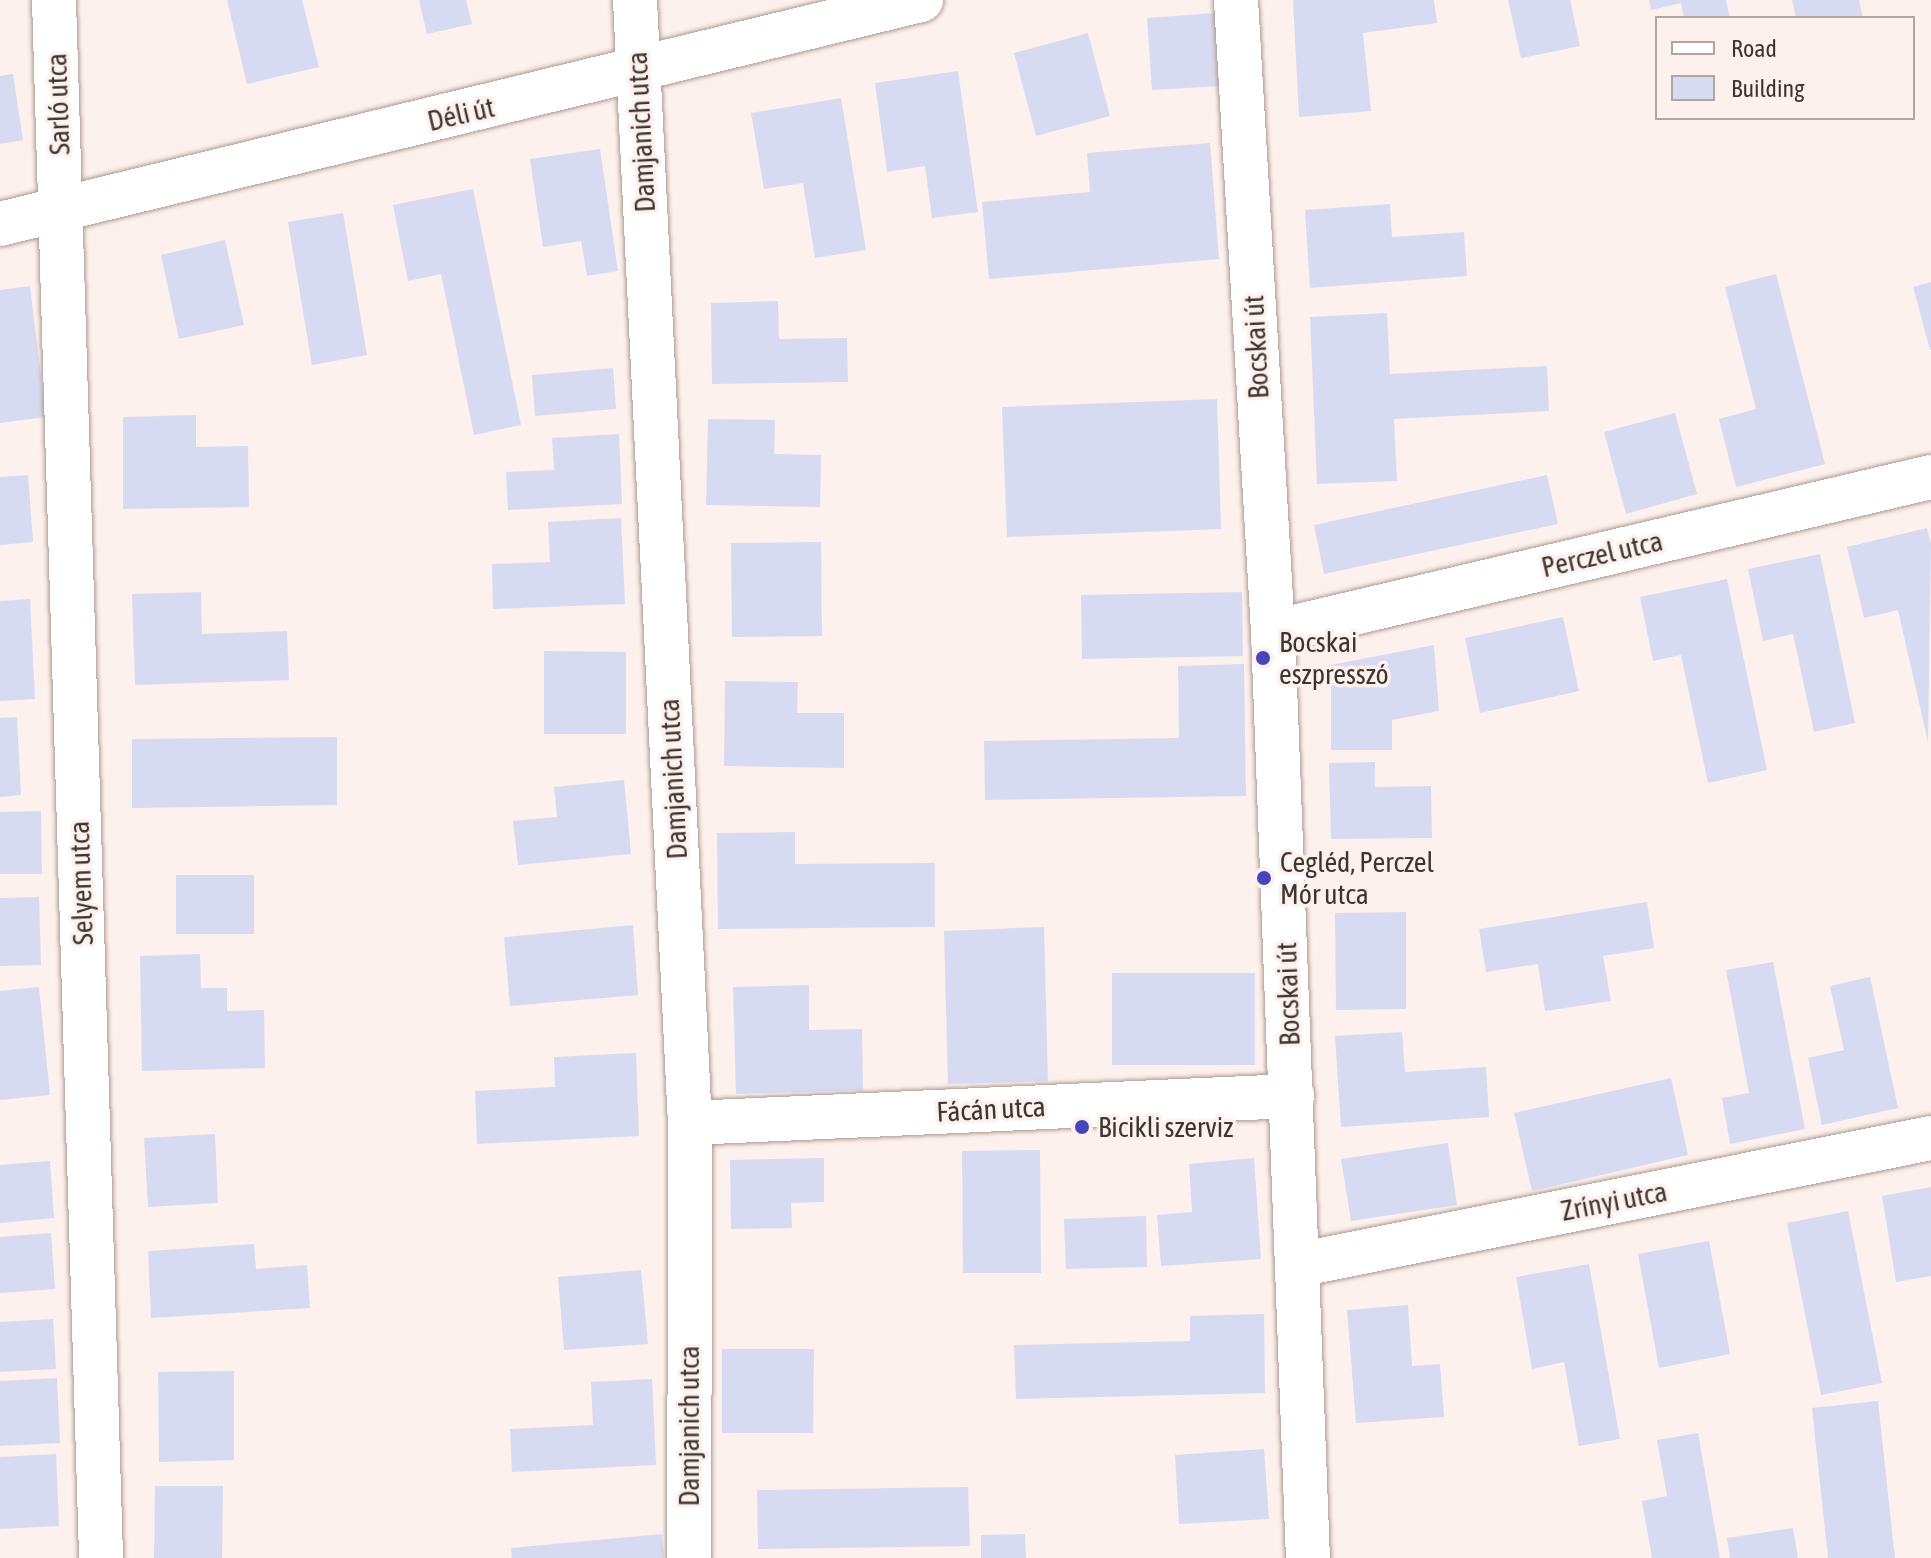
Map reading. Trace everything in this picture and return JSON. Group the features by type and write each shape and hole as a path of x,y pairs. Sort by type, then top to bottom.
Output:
{"street":[{"name":"Sarló utca","path":"54,0 62,208"},
{"name":"Damjanich utca","path":"635,0 690,1123 689,1558"},
{"name":"Déli út","path":"0,224 638,72 921,0"},
{"name":"Bocskai út","path":"1236,0 1273,632 1308,1558"},
{"name":"Selyem utca","path":"62,208 101,1558"},
{"name":"Perczel utca","path":"1273,632 1931,477"},
{"name":"Fácán utca","path":"690,1123 1292,1096"},
{"name":"Zrínyi utca","path":"1297,1265 1931,1138"}],"building":[{"path":"227,0 302,0 319,67 247,84"},
{"path":"419,0 466,0 472,24 427,34"},
{"path":"1293,0 1434,0 1437,23 1363,33 1371,111 1299,117"},
{"path":"1508,0 1570,0 1580,46 1521,58"},
{"path":"1649,0 1726,0 1730,16 1684,16 1681,3 1651,10"},
{"path":"1792,0 1859,0 1863,16 1796,16"},
{"path":"1215,13 1221,86 1152,90 1147,18"},
{"path":"1088,33 1110,116 1036,136 1014,53"},
{"path":"958,71 978,212 932,218 925,166 887,172 875,83"},
{"path":"13,74 23,140 0,144 0,76"},
{"path":"841,98 866,250 815,258 803,183 764,189 751,113"},
{"path":"1210,143 1219,259 989,279 982,202 1090,192 1087,153"},
{"path":"600,149 618,271 587,276 581,241 543,247 530,159"},
{"path":"473,189 521,425 474,435 441,274 408,281 393,205"},
{"path":"1390,204 1392,237 1464,232 1467,276 1310,288 1305,210"},
{"path":"343,213 367,355 312,365 288,222"},
{"path":"225,240 244,325 179,339 161,255"},
{"path":"1776,274 1825,464 1736,487 1719,419 1756,409 1725,287"},
{"path":"1931,282 1931,350 1930,350 1913,287"},
{"path":"30,286 46,417 0,423 0,290"},
{"path":"778,301 779,339 847,338 848,382 712,384 711,303"},
{"path":"1387,313 1390,374 1547,366 1549,411 1394,419 1397,481 1317,484 1310,317"},
{"path":"613,368 616,409 535,416 532,375"},
{"path":"1217,399 1221,529 1007,537 1002,407"},
{"path":"1675,413 1697,494 1626,514 1604,432"},
{"path":"196,415 196,447 248,446 249,507 123,509 123,417"},
{"path":"708,419 775,420 774,454 821,455 820,507 706,505"},
{"path":"619,434 622,504 508,510 506,472 554,470 552,438"},
{"path":"28,475 33,542 0,545 0,477"},
{"path":"1547,475 1558,524 1324,574 1314,525"},
{"path":"621,518 625,604 493,609 492,564 550,562 548,522"},
{"path":"1927,528 1931,544 1928,742 1898,610 1864,618 1847,547"},
{"path":"821,542 822,636 732,637 731,543"},
{"path":"1820,554 1855,723 1814,732 1793,634 1763,641 1748,569"},
{"path":"1727,579 1767,770 1708,783 1681,655 1653,661 1640,597"},
{"path":"201,592 202,634 287,631 289,680 135,685 132,594"},
{"path":"1242,592 1243,656 1082,659 1081,595"},
{"path":"30,599 35,699 0,701 0,601"},
{"path":"1563,617 1579,691 1480,713 1465,638"},
{"path":"1434,645 1439,711 1392,720 1392,750 1331,750 1331,665"},
{"path":"544,651 626,652 626,734 544,734"},
{"path":"1244,664 1246,796 985,800 984,741 1179,738 1178,666"},
{"path":"725,681 798,682 797,713 844,713 844,768 724,766"},
{"path":"17,717 21,795 0,797 0,718"},
{"path":"337,737 337,805 132,808 132,739"},
{"path":"1375,762 1375,787 1431,786 1432,838 1331,839 1329,763"},
{"path":"624,780 631,854 518,865 513,821 557,817 554,787"},
{"path":"41,811 42,874 0,874 0,812"},
{"path":"795,832 795,864 935,863 935,927 718,929 717,833"},
{"path":"176,875 254,875 254,934 176,934"},
{"path":"39,897 41,965 0,966 0,898"},
{"path":"1647,902 1654,948 1603,956 1611,1001 1545,1011 1538,964 1486,972 1479,929"},
{"path":"1406,912 1406,1009 1336,1010 1335,913"},
{"path":"633,925 638,995 510,1006 504,937"},
{"path":"1044,927 1048,1081 948,1084 944,931"},
{"path":"200,954 201,988 227,988 227,1011 264,1010 265,1068 142,1071 140,956"},
{"path":"1773,962 1805,1129 1730,1144 1722,1098 1749,1093 1726,970"},
{"path":"1112,973 1255,973 1255,1065 1112,1065"},
{"path":"1870,977 1898,1108 1822,1125 1808,1058 1844,1050 1830,986"},
{"path":"809,985 809,1030 862,1029 863,1090 736,1094 733,987"},
{"path":"39,987 50,1095 0,1100 0,991"},
{"path":"1402,1032 1405,1072 1486,1067 1489,1117 1341,1127 1335,1036"},
{"path":"636,1053 639,1136 477,1144 475,1091 555,1087 554,1057"},
{"path":"1671,1078 1688,1155 1532,1191 1514,1113"},
{"path":"215,1134 218,1203 148,1207 144,1138"},
{"path":"1448,1143 1457,1205 1351,1221 1341,1159"},
{"path":"1040,1150 1041,1273 963,1273 962,1151"},
{"path":"824,1158 824,1202 791,1203 792,1228 731,1229 730,1160"},
{"path":"1254,1158 1261,1259 1161,1266 1157,1215 1192,1212 1189,1164"},
{"path":"50,1161 54,1218 0,1223 0,1165"},
{"path":"1931,1187 1931,1276 1896,1282 1882,1196"},
{"path":"1848,1211 1882,1383 1821,1395 1787,1223"},
{"path":"1146,1216 1147,1267 1066,1269 1064,1219"},
{"path":"51,1233 55,1289 0,1293 0,1237"},
{"path":"1709,1241 1730,1354 1659,1368 1638,1254"},
{"path":"254,1244 256,1269 307,1265 310,1308 151,1318 148,1251"},
{"path":"1589,1264 1620,1439 1579,1446 1564,1362 1532,1369 1516,1277"},
{"path":"641,1270 648,1344 564,1350 558,1277"},
{"path":"1408,1305 1412,1366 1440,1364 1444,1417 1356,1423 1347,1310"},
{"path":"1264,1314 1265,1393 1016,1399 1014,1345 1190,1341 1190,1316"},
{"path":"53,1319 56,1369 0,1372 0,1322"},
{"path":"722,1349 814,1349 813,1433 722,1433"},
{"path":"234,1371 234,1460 159,1462 158,1372"},
{"path":"57,1378 60,1443 0,1446 0,1381"},
{"path":"652,1379 656,1465 512,1472 510,1429 593,1425 591,1382"},
{"path":"1878,1401 1895,1558 1828,1558 1812,1408"},
{"path":"1698,1433 1720,1558 1652,1558 1642,1501 1667,1496 1657,1440"},
{"path":"1264,1449 1269,1519 1179,1524 1175,1455"},
{"path":"56,1454 59,1526 0,1529 0,1457"},
{"path":"155,1486 223,1486 222,1558 154,1558"},
{"path":"968,1487 970,1546 758,1549 757,1490"},
{"path":"1793,1528 1798,1558 1730,1558 1727,1538"},
{"path":"662,1534 664,1558 512,1558 511,1548"},
{"path":"1025,1534 1026,1558 981,1558 981,1535"}],"place":[{"name":"Bocskai eszpresszó","path":"1263,658"},
{"name":"Cegléd, Perczel Mór utca","path":"1264,878"},
{"name":"Bicikli szerviz","path":"1082,1127"}]}
